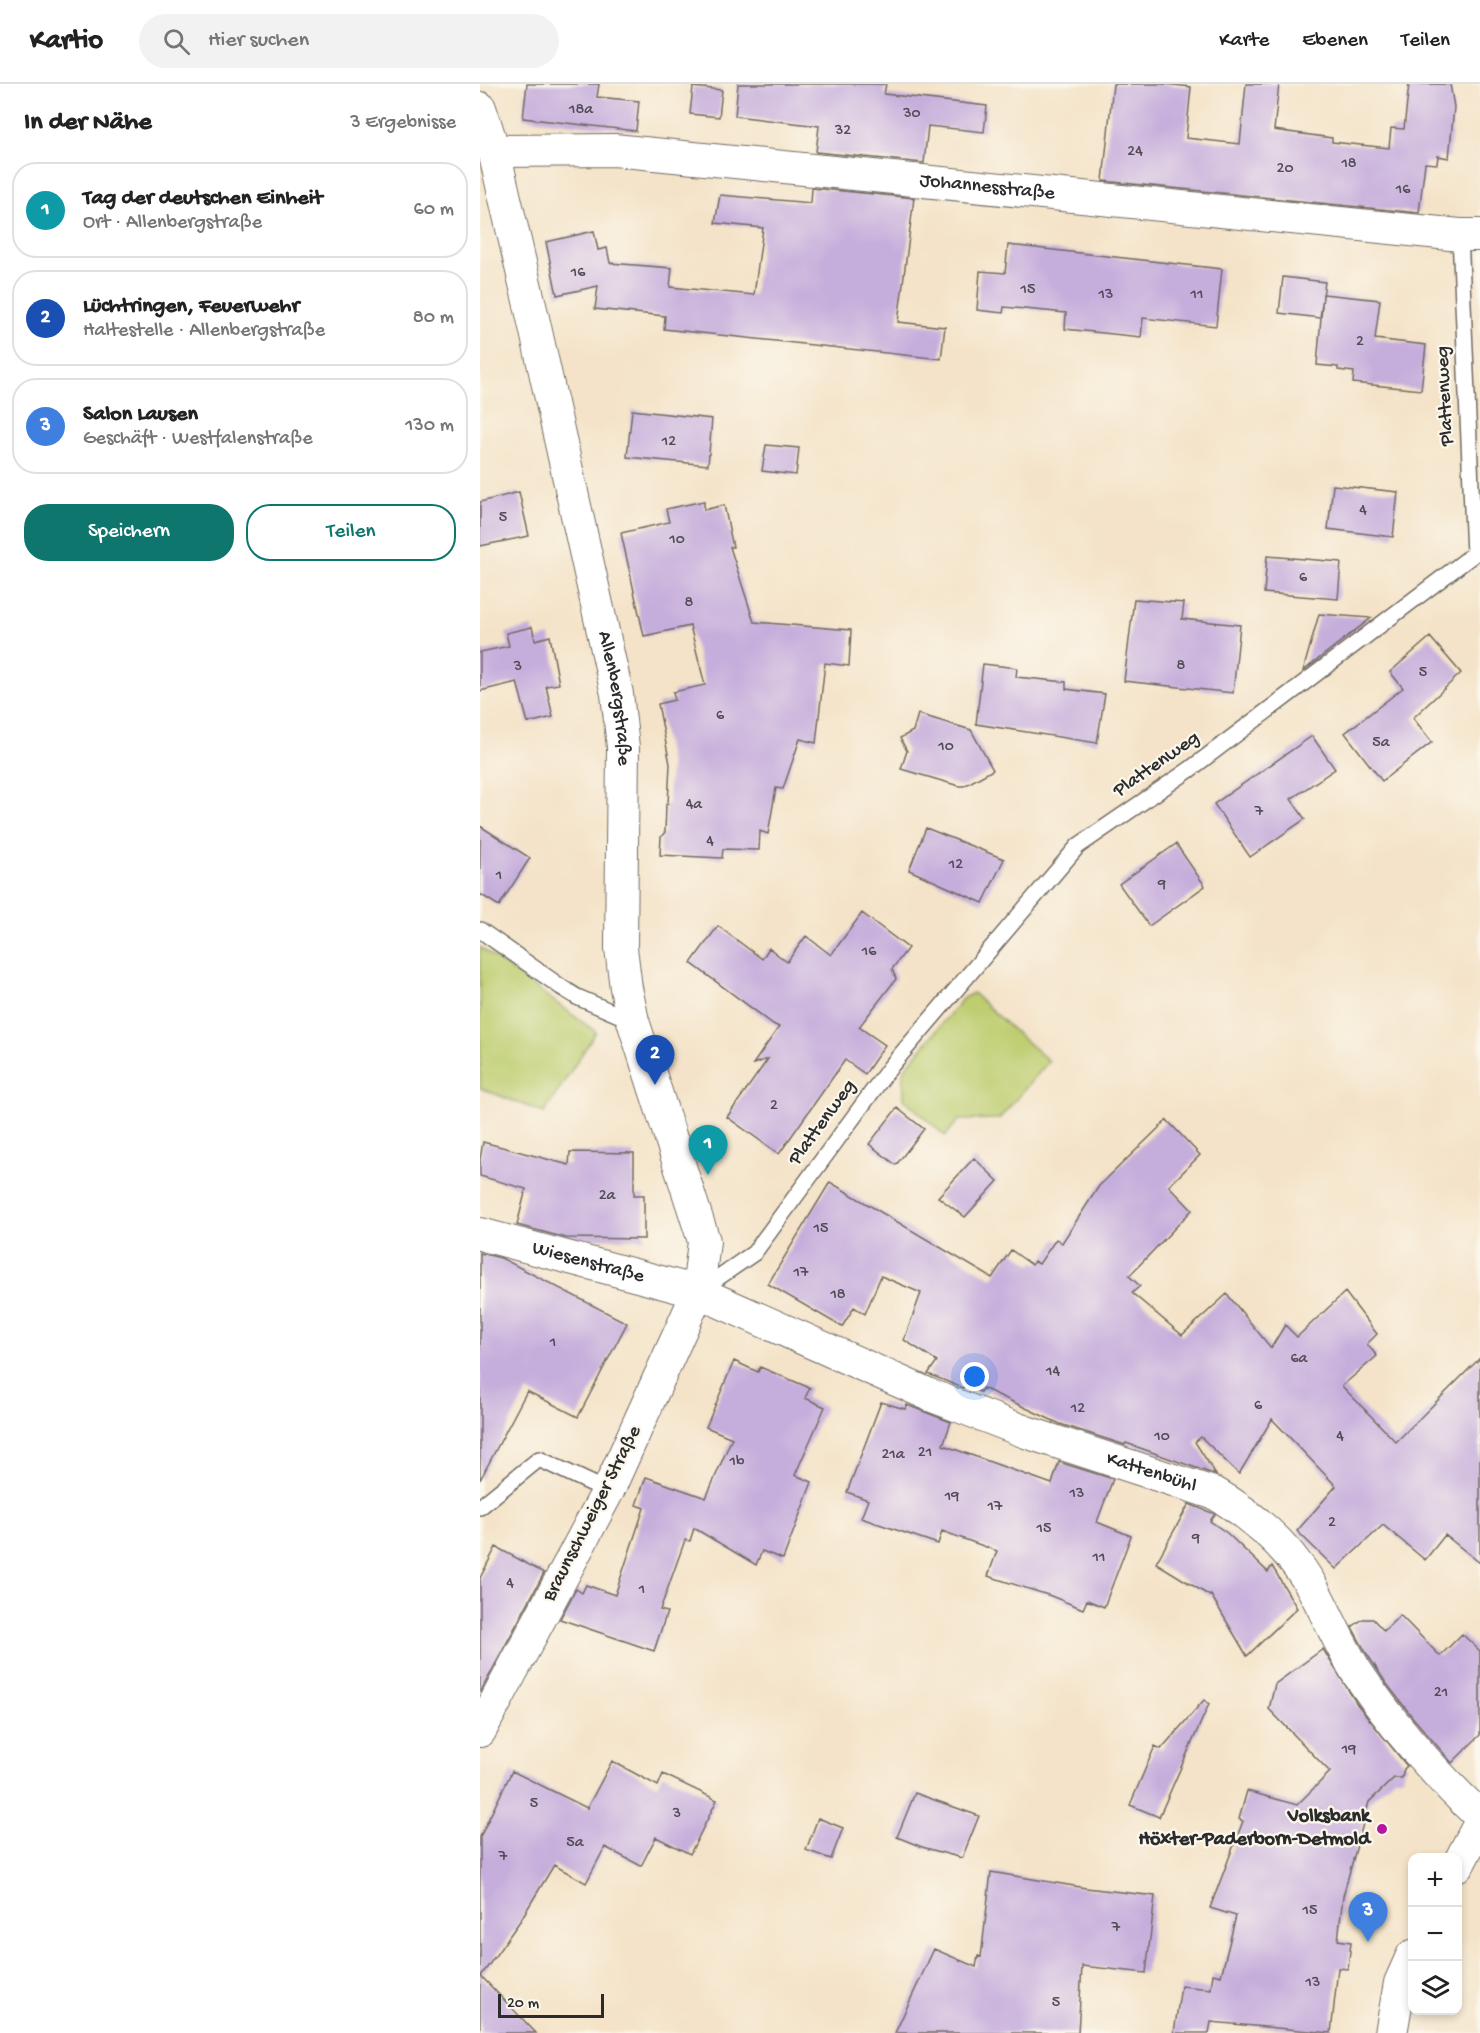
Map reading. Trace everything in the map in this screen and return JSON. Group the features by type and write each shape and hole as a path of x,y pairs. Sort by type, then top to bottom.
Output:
{"street":[{"name":"Allenbergstraße","path":"480,108 494,151 617,694 623,747 621,948 626,988 633,1021 704,1241 698,1292"},
{"name":"Johannesstraße","path":"494,151 614,150 1470,235"},
{"name":"Wiesenstraße","path":"480,1234 698,1292"},
{"name":"Braunschweiger Straße","path":"480,1731 608,1491 698,1292"},
{"name":"Kattenbühl","path":"698,1292 930,1395 1026,1432 1216,1494 1244,1511 1270,1532 1292,1556 1310,1584 1356,1671 1386,1714 1419,1755 1480,1816"},
{"path":"1462,1857 1480,1823"},
{"path":"1391,2033 1400,1983 1411,1961"}],"lane":[{"name":"Plattenweg","path":"698,1292 754,1253 891,1066 1078,846 1190,770 1474,554 1470,235"},
{"path":"480,930 577,997 633,1021"},
{"path":"480,1507 539,1459 608,1491"}],"green space":[{"path":"480,947 596,1032 544,1113 480,1088"},
{"path":"973,993 1049,1061 999,1119 959,1120 945,1136 904,1099 903,1071 963,998"}],"building":[{"path":"527,84 599,84 597,97 639,101 636,131 523,118"},
{"path":"738,84 886,84 884,94 987,106 984,132 928,126 924,163 816,152 819,126 735,116"},
{"path":"1113,84 1164,84 1191,87 1186,138 1240,144 1246,84 1279,84 1274,130 1332,138 1332,142 1389,148 1391,128 1404,129 1409,84 1450,84 1454,107 1449,158 1438,156 1437,164 1425,163 1419,213 1103,181"},
{"path":"693,87 722,90 719,117 690,114"},
{"path":"812,188 914,198 898,322 945,327 941,359 664,329 665,316 595,309 598,286 557,295 546,242 594,231 598,250 607,248 610,263 672,268 670,287 754,295 763,228 715,223 720,195 811,203"},
{"path":"1008,245 1222,269 1216,326 1143,318 1141,337 1065,329 1066,313 1004,307 1003,313 977,310 980,271 1005,273"},
{"path":"1283,277 1325,282 1320,318 1279,313"},
{"path":"1323,294 1380,300 1375,339 1426,345 1421,390 1353,383 1354,372 1338,370 1338,367 1317,365"},
{"path":"632,410 712,419 708,465 627,457"},
{"path":"766,445 799,448 796,475 762,471"},
{"path":"1333,485 1398,492 1393,537 1328,529"},
{"path":"519,492 529,536 480,546 480,502"},
{"path":"704,501 704,510 724,505 733,547 730,547 754,622 851,630 849,666 825,663 816,743 800,739 783,789 776,788 768,834 760,831 759,850 723,849 722,858 660,855 661,837 665,832 670,764 658,704 675,700 673,692 705,685 690,626 644,636 621,533 669,522 666,509"},
{"path":"1267,556 1341,562 1338,599 1264,593"},
{"path":"1134,599 1184,603 1182,619 1240,625 1233,693 1124,681"},
{"path":"1319,614 1371,618 1303,671"},
{"path":"532,627 535,640 550,636 559,684 546,686 553,717 528,723 517,682 480,691 480,652 509,646 506,633"},
{"path":"1430,637 1461,673 1413,718 1432,742 1382,781 1345,733 1403,688 1390,672"},
{"path":"983,664 1017,668 1016,677 1066,682 1066,689 1105,694 1097,743 976,724"},
{"path":"918,714 971,730 993,770 964,786 959,786 901,769 907,751 900,738 913,731"},
{"path":"1312,736 1335,769 1291,799 1305,819 1250,857 1214,804"},
{"path":"480,826 530,858 499,906 480,894"},
{"path":"926,828 1004,859 983,903 909,870"},
{"path":"1176,844 1205,886 1149,926 1119,884"},
{"path":"862,913 908,948 892,969 896,979 859,1027 885,1045 865,1074 845,1060 779,1154 727,1117 768,1059 753,1064 779,1027 691,963 718,926 762,959 769,948 787,962 806,936 831,955"},
{"path":"897,1108 924,1129 896,1165 869,1144"},
{"path":"1167,1120 1200,1155 1169,1186 1192,1210 1129,1276 1140,1286 1132,1293 1182,1335 1227,1294 1271,1348 1285,1325 1297,1337 1345,1292 1377,1334 1367,1344 1377,1356 1342,1386 1396,1442 1480,1358 1480,1563 1445,1535 1425,1560 1383,1525 1336,1569 1297,1531 1336,1486 1272,1419 1239,1474 1201,1437 1195,1442 1216,1475 1126,1443 1125,1445 1060,1424 983,1388 980,1392 964,1385 963,1388 928,1374 937,1361 904,1340 921,1293 881,1276 865,1314 854,1307 842,1327 768,1284 830,1182 992,1278 1011,1250 1032,1265 1034,1261 1039,1264 1056,1239 1062,1243 1099,1186"},
{"path":"483,1142 569,1165 570,1152 634,1153 634,1195 644,1195 644,1239 566,1238 517,1225 526,1189 480,1176"},
{"path":"974,1158 998,1181 965,1217 938,1197"},
{"path":"480,1253 501,1258 627,1323 578,1417 527,1391 480,1480"},
{"path":"734,1361 758,1372 760,1367 810,1388 805,1398 825,1407 795,1475 812,1482 783,1559 762,1551 756,1565 694,1528 690,1541 685,1540 660,1610 667,1612 654,1651 560,1619 576,1589 582,1593 586,1585 615,1595 644,1508 636,1505 646,1477 706,1498 732,1438 706,1427"},
{"path":"881,1402 905,1409 907,1405 951,1422 943,1445 1052,1484 1059,1462 1113,1479 1097,1522 1131,1536 1104,1607 1087,1600 1083,1609 988,1576 997,1551 942,1531 938,1544 861,1518 868,1500 847,1492"},
{"path":"1189,1504 1215,1514 1210,1521 1227,1533 1268,1572 1272,1566 1297,1608 1247,1656 1211,1595 1156,1563"},
{"path":"496,1547 544,1573 480,1693 480,1578"},
{"path":"1400,1615 1440,1656 1462,1634 1480,1651 1480,1735 1452,1763 1386,1683 1352,1627 1363,1619 1373,1619 1384,1631"},
{"path":"1323,1649 1357,1704 1407,1766 1402,1778 1394,1778 1369,1802 1343,1896 1338,1940 1351,1942 1348,1969 1338,1968 1331,2033 1211,2022 1209,2033 1174,2033 1181,1986 1211,1989 1213,1974 1221,1976 1236,1916 1210,1908 1243,1821 1239,1819 1247,1791 1297,1805 1330,1772 1269,1709 1275,1684"},
{"path":"1204,1700 1209,1704 1159,1817 1130,1805 1155,1746 1161,1749"},
{"path":"612,1761 658,1786 663,1774 717,1800 690,1854 656,1837 641,1866 605,1847 586,1883 554,1865 520,1921 481,1976 536,2033 480,2033 480,1837 512,1771 587,1808"},
{"path":"915,1793 979,1816 962,1858 922,1847 897,1837"},
{"path":"818,1818 843,1828 831,1859 806,1850"},
{"path":"991,1872 1086,1888 1155,1896 1146,1973 1082,1966 1078,2033 895,2033 934,1949 976,1967 978,1956 981,1957"}],"place":[{"name":"Lüchtringen, Feuerwehr","path":"655,1085"},
{"name":"Tag der deutschen Einheit","path":"708,1175"},
{"name":"Volksbank Höxter-Paderborn-Detmold","path":"1382,1829"},
{"name":"Salon Lausen","path":"1368,1942"}]}
